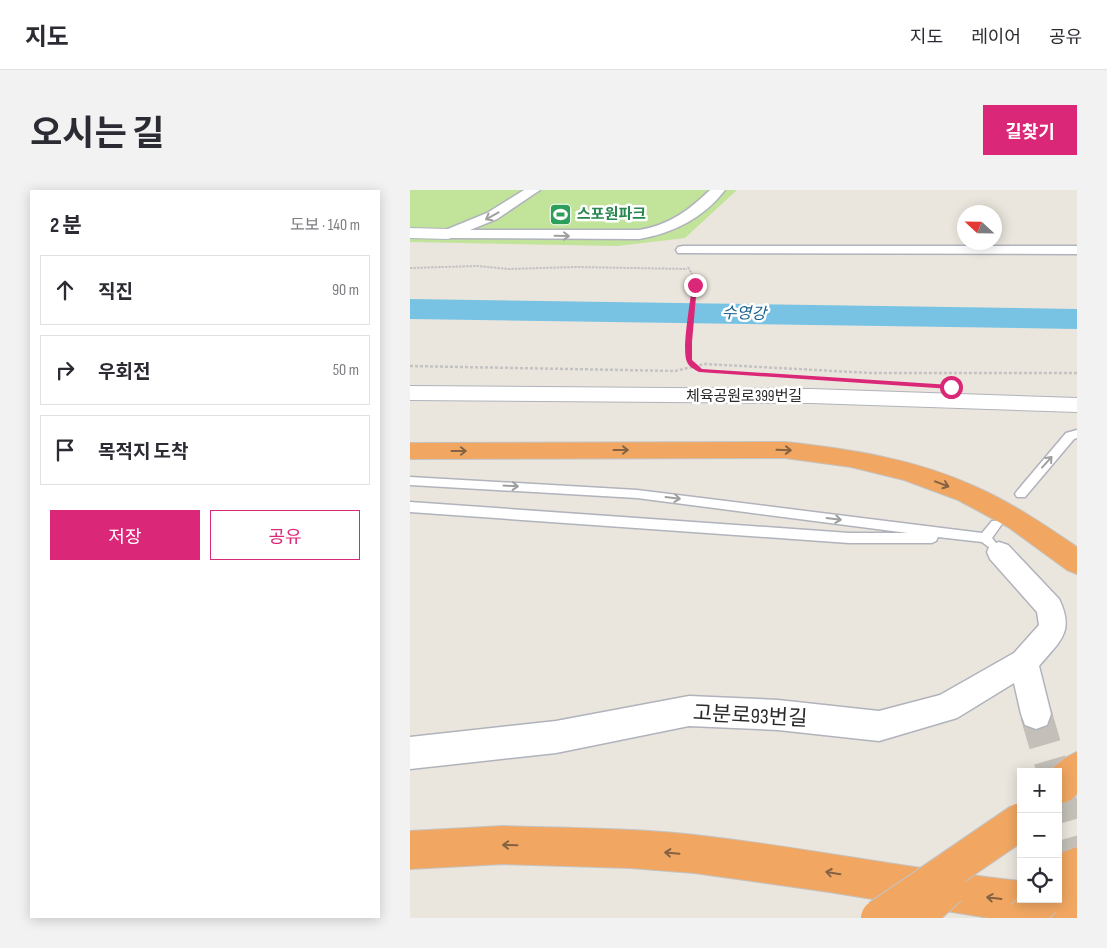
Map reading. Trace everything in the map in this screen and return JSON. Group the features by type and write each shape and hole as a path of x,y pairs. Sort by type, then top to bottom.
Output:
{"highway":[{"path":"410,452 785,450 851,458 909,472 966,493 1017,520 1077,562"},
{"path":"1062,783 1077,770"},
{"path":"879,918 1017,825"},
{"path":"915,918 1017,826"},
{"path":"410,850 503,845 630,849 694,854 829,872 989,898 1077,907"},
{"path":"1062,880 1077,866"},
{"path":"1024,918 1039,903"}],"street":[{"path":"448,234 492,216 533,190"},
{"path":"410,233 640,235 684,221 718,190"},
{"path":"687,250 1077,250"},
{"name":"체육공원로399번길","path":"410,393 811,396 1077,405"},
{"name":"고분로93번길","path":"410,753 556,737 689,711 778,715 879,726 946,708 1024,662 1053,629 1050,607 992,545"},
{"path":"1024,662 1036,714"}],"lane":[{"path":"1021,494 1070,436 1077,434"},
{"path":"410,480 638,494 992,545"},
{"path":"410,507 849,538 992,545"},
{"path":"992,545 996,524"}],"path":[{"path":"687,250 681,258 695,279 689,360 694,367 701,371 730,372"},
{"path":"410,366 675,371 706,364 871,373 1077,373"}],"green space":[{"name":"스포원파크","path":"410,190 737,190 685,238 617,246 410,242"}],"waterway":[{"name":"수영강","path":"410,309 1077,319"}],"tunnel":[{"path":"1036,714 1052,768"},
{"path":"1062,805 1077,858"}],"place":[{"name":"스포원파크","path":"561,214"}],"route":[{"path":"695,285 689,360 694,367 701,371 951,387"}]}
